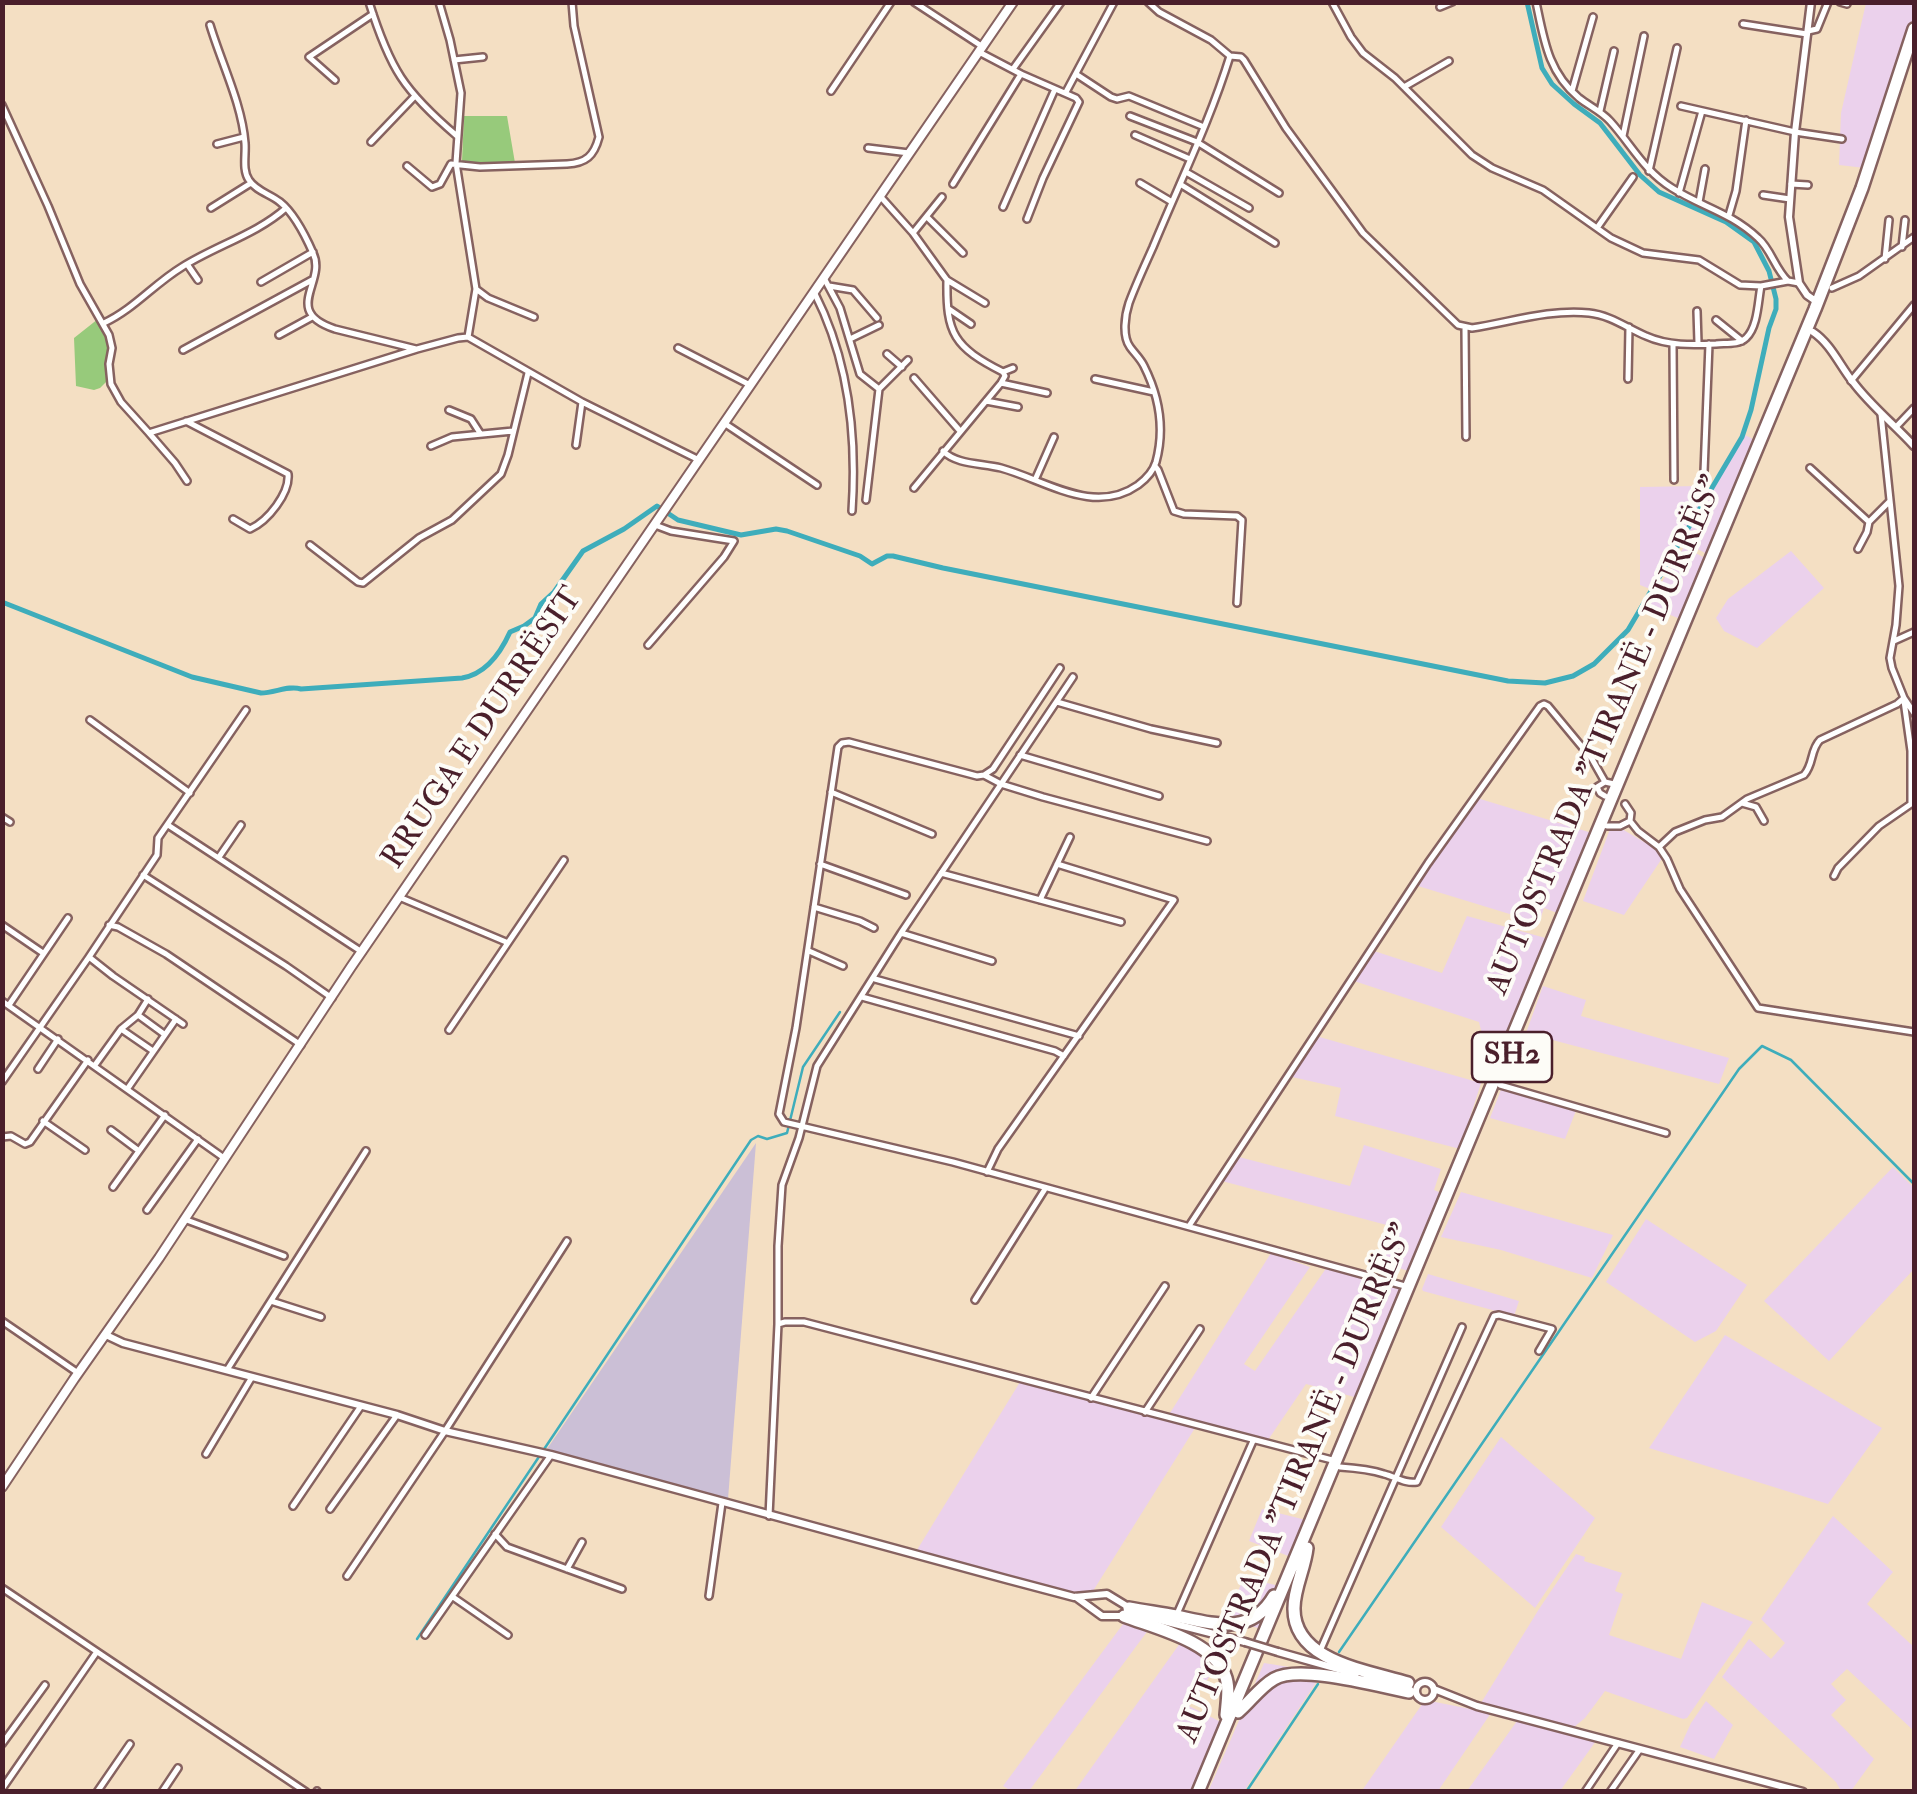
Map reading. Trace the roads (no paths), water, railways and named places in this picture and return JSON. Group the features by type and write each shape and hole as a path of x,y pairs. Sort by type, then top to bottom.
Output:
{"highway":[{"name":"AUTOSTRADA \"TIRANË - DURRËS\"","path":"1202,1792 1307,1548 1611,784 1818,302 1862,188 1914,29"},
{"name":"AUTOSTRADA \"TIRANË - DURRËS\"","path":"1202,1792 1310,1525 1500,1085 1832,288 1914,52"},
{"path":"1122,1613 1176,1616 1226,1625 1257,1616 1273,1599 1310,1525"},
{"path":"1307,1548 1294,1596 1293,1614 1300,1631 1319,1654 1408,1689"},
{"path":"1122,1613 1197,1645 1217,1660 1227,1683 1225,1728"},
{"path":"1238,1712 1274,1679 1294,1674 1408,1689"}],"main road":[{"name":"RRUGA E DURRËSIT","path":"3,1486 399,897 814,291 826,282 1013,2"}],"street":[{"path":"370,2 383,46 402,82 457,136"},
{"path":"448,2 439,4 461,106 456,163 476,289 468,338"},
{"path":"407,166 432,187 440,184 449,166 456,163 480,167 579,164 593,154 599,137 572,2"},
{"path":"831,91 891,2"},
{"path":"914,2 1012,70 1076,98 1078,104 1027,219"},
{"path":"1012,70 1062,2"},
{"path":"1066,93 1114,2"},
{"path":"1148,2 1230,56 1241,57 1286,128 1363,233 1450,320 1465,328 1563,312 1590,313 1649,338 1674,344 1742,341 1754,324 1764,285"},
{"path":"1332,2 1357,47 1472,155 1492,168 1542,190 1618,242 1642,253 1699,260 1735,284 1799,283"},
{"path":"1440,7 1452,2"},
{"path":"1536,2 1546,53 1572,91 1600,111 1649,171 1679,193 1729,215 1762,242 1788,282"},
{"path":"1811,2 1795,132 1790,224 1799,283 1818,302"},
{"path":"1742,24 1808,33 1817,30 1828,2"},
{"path":"335,80 309,57 373,14"},
{"path":"1572,91 1593,17"},
{"path":"210,25 236,100 244,136 245,169 252,183 286,208 313,252 316,262 308,307 312,318 336,329 418,350"},
{"path":"1623,137 1644,36"},
{"path":"1649,171 1677,48"},
{"path":"1600,111 1614,51"},
{"path":"943,452 954,459 1003,468 1078,495 1102,498 1130,490 1144,481 1155,466 1161,422 1142,363 1127,342 1128,308 1230,56"},
{"path":"454,60 483,57"},
{"path":"1404,88 1449,60"},
{"path":"953,184 1020,74"},
{"path":"1076,74 1111,98 1129,96 1204,126"},
{"path":"1003,207 1055,89"},
{"path":"371,142 414,97"},
{"path":"2,105 80,284 112,342 110,384 187,481"},
{"path":"1681,106 1842,139"},
{"path":"1679,193 1702,112"},
{"path":"1130,116 1197,142 1279,193"},
{"path":"1729,215 1746,120"},
{"path":"1134,135 1190,159"},
{"path":"217,144 244,136"},
{"path":"868,148 909,153"},
{"path":"1699,202 1705,170"},
{"path":"1185,172 1249,208"},
{"path":"1597,228 1633,176"},
{"path":"211,208 252,183"},
{"path":"1140,183 1172,202"},
{"path":"1180,184 1276,243"},
{"path":"1791,184 1808,185"},
{"path":"1763,195 1790,199"},
{"path":"880,196 913,232 947,280 985,304"},
{"path":"913,232 942,197"},
{"path":"103,324 126,312 171,274 270,221 286,208"},
{"path":"927,218 963,254"},
{"path":"1885,259 1890,220"},
{"path":"1902,246 1905,220"},
{"path":"1832,288 1858,276 1914,237"},
{"path":"261,282 313,252"},
{"path":"187,264 198,280"},
{"path":"183,350 312,280"},
{"path":"947,280 951,328 963,346 1003,372 1014,368"},
{"path":"826,282 853,290 878,322 850,339"},
{"path":"826,282 860,374 879,389"},
{"path":"476,289 534,317"},
{"path":"814,291 835,346 850,403 852,511"},
{"path":"1851,380 1914,305"},
{"path":"947,308 972,324"},
{"path":"1696,311 1698,344"},
{"path":"279,335 312,318"},
{"path":"1716,320 1742,341"},
{"path":"1628,379 1629,327"},
{"path":"1465,328 1466,437"},
{"path":"1813,332 1824,340 1851,380 1881,414 1914,446"},
{"path":"149,433 468,338 582,402 699,460"},
{"path":"1674,344 1674,480"},
{"path":"1704,472 1709,344"},
{"path":"678,348 750,385"},
{"path":"887,354 902,367"},
{"path":"866,500 879,389 908,360"},
{"path":"310,544 358,582 365,581 420,538 452,520 501,474 529,372"},
{"path":"914,488 1001,383 1003,372"},
{"path":"914,378 960,431"},
{"path":"1095,380 1154,392"},
{"path":"1001,383 1047,393"},
{"path":"986,401 1018,407"},
{"path":"576,445 582,402"},
{"path":"1896,427 1914,408"},
{"path":"449,410 471,419 480,433"},
{"path":"1881,414 1899,604 1890,658 1904,698 1914,712"},
{"path":"186,422 288,474 287,486 262,522 250,529 234,519"},
{"path":"724,423 817,486"},
{"path":"431,446 452,437 513,431"},
{"path":"1035,480 1054,437"},
{"path":"1155,466 1174,511 1237,516 1242,520 1237,604"},
{"path":"1810,468 1869,522"},
{"path":"1858,549 1869,522 1890,501"},
{"path":"648,644 724,557 734,540 671,531 657,521"},
{"path":"1894,641 1914,632"},
{"path":"1060,668 994,769 984,775 848,742 838,747 782,1120 1408,1287"},
{"path":"769,1516 778,1246 782,1186 795,1124 817,1066 940,873 1074,677"},
{"path":"1659,847 1675,832 1722,817 1742,803 1804,775 1820,740 1904,698"},
{"path":"1834,876 1879,826 1913,804 1904,698"},
{"path":"1057,702 1138,726 1218,743"},
{"path":"1188,1226 1428,863 1540,706 1548,706 1611,784 1597,787 1605,796"},
{"path":"4,1079 157,854 158,838 246,710"},
{"path":"90,720 190,793"},
{"path":"1020,756 1159,796"},
{"path":"984,775 1001,784 1207,842"},
{"path":"831,792 932,834"},
{"path":"1742,803 1756,807 1764,821"},
{"path":"1625,804 1638,832 1668,859 1680,889 1758,1008 1914,1032"},
{"path":"2,817 10,822"},
{"path":"1607,826 1620,826 1630,820"},
{"path":"168,824 362,952"},
{"path":"219,857 241,825"},
{"path":"1040,900 1070,837"},
{"path":"448,1030 564,860"},
{"path":"820,864 906,895"},
{"path":"987,1172 992,1158 1174,900 1057,864"},
{"path":"940,873 1121,922"},
{"path":"143,874 332,998"},
{"path":"399,897 506,942"},
{"path":"814,907 874,928"},
{"path":"68,918 6,1003 225,1158"},
{"path":"109,925 166,954 301,1045"},
{"path":"2,926 43,953"},
{"path":"901,934 992,961"},
{"path":"807,951 842,966"},
{"path":"89,957 183,1024"},
{"path":"874,978 1079,1036"},
{"path":"862,997 1064,1056"},
{"path":"95,1065 148,999"},
{"path":"138,1016 164,1034"},
{"path":"128,1088 176,1019"},
{"path":"121,1029 152,1051"},
{"path":"38,1068 58,1039"},
{"path":"2,1136 9,1135 28,1144 88,1060"},
{"path":"1500,1085 1666,1133"},
{"path":"113,1187 165,1115"},
{"path":"43,1121 84,1150"},
{"path":"110,1130 140,1151"},
{"path":"147,1210 198,1139"},
{"path":"227,1370 366,1151"},
{"path":"975,1300 1046,1188"},
{"path":"184,1219 284,1256"},
{"path":"347,1576 567,1241"},
{"path":"1091,1398 1164,1286"},
{"path":"271,1300 320,1317"},
{"path":"778,1324 804,1322 1413,1484 1419,1479 1494,1316 1552,1329 1540,1351"},
{"path":"2,1321 78,1372"},
{"path":"1319,1654 1462,1327"},
{"path":"1146,1412 1200,1329"},
{"path":"106,1334 123,1343 1074,1596 1111,1595 1122,1613"},
{"path":"206,1454 252,1377"},
{"path":"293,1506 361,1406"},
{"path":"330,1510 397,1416"},
{"path":"1176,1616 1254,1440"},
{"path":"425,1635 545,1454"},
{"path":"709,1596 722,1503"},
{"path":"495,1534 508,1547 622,1589"},
{"path":"567,1569 582,1542"},
{"path":"2,1588 306,1792"},
{"path":"1074,1596 1102,1616 1144,1616 1408,1689 1424,1700 1433,1693"},
{"path":"1095,1610 1099,1596"},
{"path":"452,1597 508,1635"},
{"path":"1116,1601 1116,1609 1122,1613"},
{"path":"2,1789 96,1653"},
{"path":"1408,1689 1423,1682 1431,1684 1433,1693"},
{"path":"1408,1689 1423,1682"},
{"path":"2,1744 44,1685"},
{"path":"1433,1693 1803,1792"},
{"path":"1585,1792 1618,1743"},
{"path":"97,1792 130,1744"},
{"path":"1610,1792 1640,1749"},
{"path":"162,1792 178,1768"}],"waterway":[{"path":"2,602 192,677 261,693 462,678 485,667 510,632 535,618 541,604 583,551 657,506 678,520 741,535 787,531 860,556 872,564 893,556 1508,681 1545,683 1573,676 1594,664 1628,630 1742,437 1776,299 1769,271 1754,242 1726,222 1659,192 1640,175 1600,123 1552,84 1542,68 1527,2"},
{"path":"417,1639 751,1140 787,1133 803,1067 840,1012"},
{"path":"1339,1652 1739,1069 1762,1046 1791,1060 1914,1184"},
{"path":"1246,1792 1318,1684"}]}
